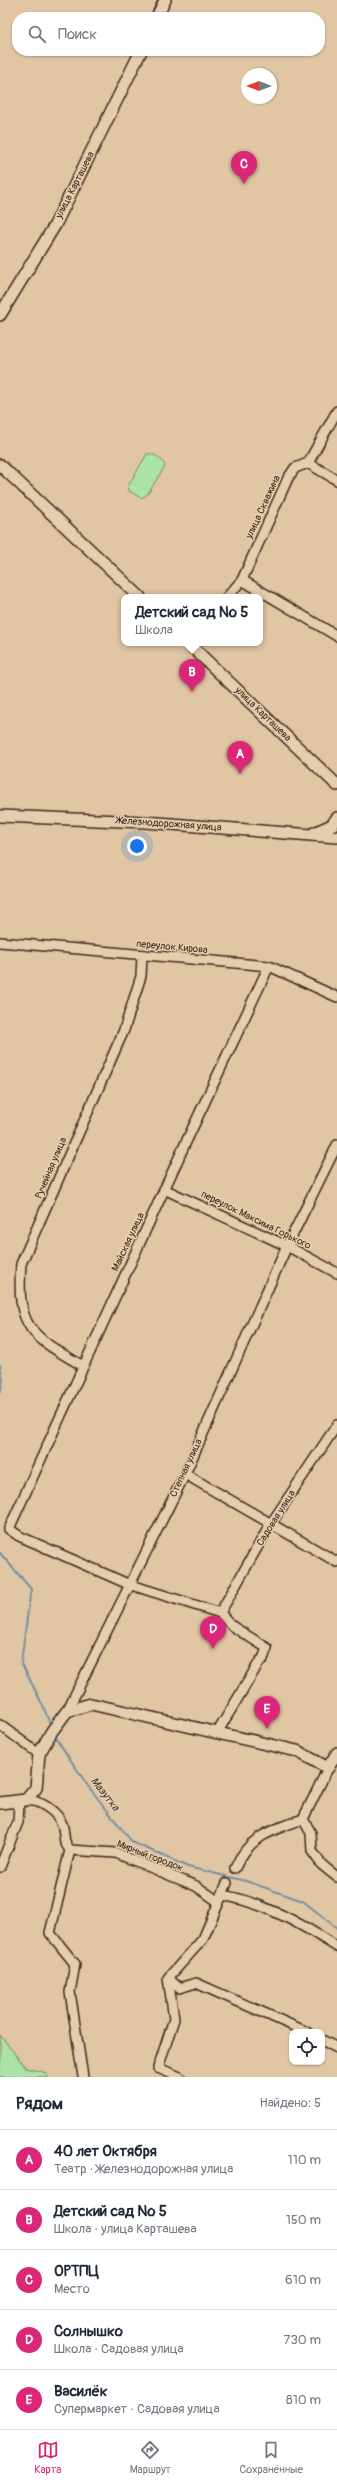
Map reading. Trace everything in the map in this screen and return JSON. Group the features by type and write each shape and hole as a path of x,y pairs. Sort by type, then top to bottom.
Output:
{"street":[{"path":"159,12 165,0"},
{"name":"улица Карташева","path":"0,315 55,225 139,56"},
{"name":"улица Скважина","path":"230,594 242,580 288,478 296,468 308,463 337,411"},
{"path":"308,463 337,480"},
{"path":"0,465 137,594"},
{"path":"242,580 337,636"},
{"name":"улица Карташева","path":"192,646 337,785"},
{"name":"Железнодорожная улица","path":"0,816 145,822 337,837"},
{"path":"311,834 332,825 337,818"},
{"name":"переулок Кирова","path":"0,942 142,956 269,966 337,996"},
{"name":"Ручейная улица","path":"82,1366 51,1347 30,1330 22,1309 19,1288 21,1264 124,1030 141,976 142,956"},
{"name":"Майская улица","path":"128,1584 19,1536 9,1529 82,1366 269,966"},
{"name":"Степная улица","path":"22,1801 36,1788 39,1754 67,1711 128,1584 185,1474 287,1246 337,1145"},
{"name":"переулок Максима Горького","path":"164,1189 287,1246 337,1273"},
{"name":"Садовая улица","path":"220,1614 270,1525 337,1425"},
{"path":"185,1474 270,1525 337,1562"},
{"path":"128,1584 220,1614 232,1626 267,1648 263,1659 260,1661 217,1733"},
{"path":"67,1711 91,1704 297,1751 328,1768"},
{"path":"0,1725 39,1754"},
{"path":"235,1868 241,1853 251,1842 304,1819 328,1768 337,1753"},
{"path":"0,1803 31,1800 55,1813 62,1824 64,1842 70,1850 50,1933 75,1964 70,1992 83,2077"},
{"path":"0,1867 18,1822 22,1801"},
{"path":"304,1819 311,1833 312,1851 322,1864 337,1877"},
{"name":"Мирный городок","path":"70,1850 116,1853 196,1886 220,1898 248,1900 278,1912 337,1947"},
{"path":"168,1978 203,1939 227,1883"},
{"path":"168,1978 179,1988 196,1983 300,2029"},
{"path":"168,1978 174,2019 158,2068 180,2077"},
{"path":"325,2042 337,2048"}],"green space":[{"path":"147,454 152,454 158,457 165,466 147,495 141,498 129,491 128,486"},
{"path":"0,2035 26,2068 47,2073 48,2077 0,2077"}],"waterway":[{"name":"Мазутка","path":"0,1365 3,1381 0,1393"},
{"name":"Мазутка","path":"0,1553 31,1589 21,1662 43,1706 51,1727"},
{"name":"Мазутка","path":"54,1735 88,1786 132,1842 188,1867 246,1881 303,1901 337,1928"}],"place":[{"name":"ОРТПЦ","path":"244,184"},
{"name":"Детский сад № 5","path":"192,692"},
{"name":"40 лет Октября","path":"240,774"},
{"name":"Солнышко","path":"213,1649"},
{"name":"Василёк","path":"267,1729"}]}
